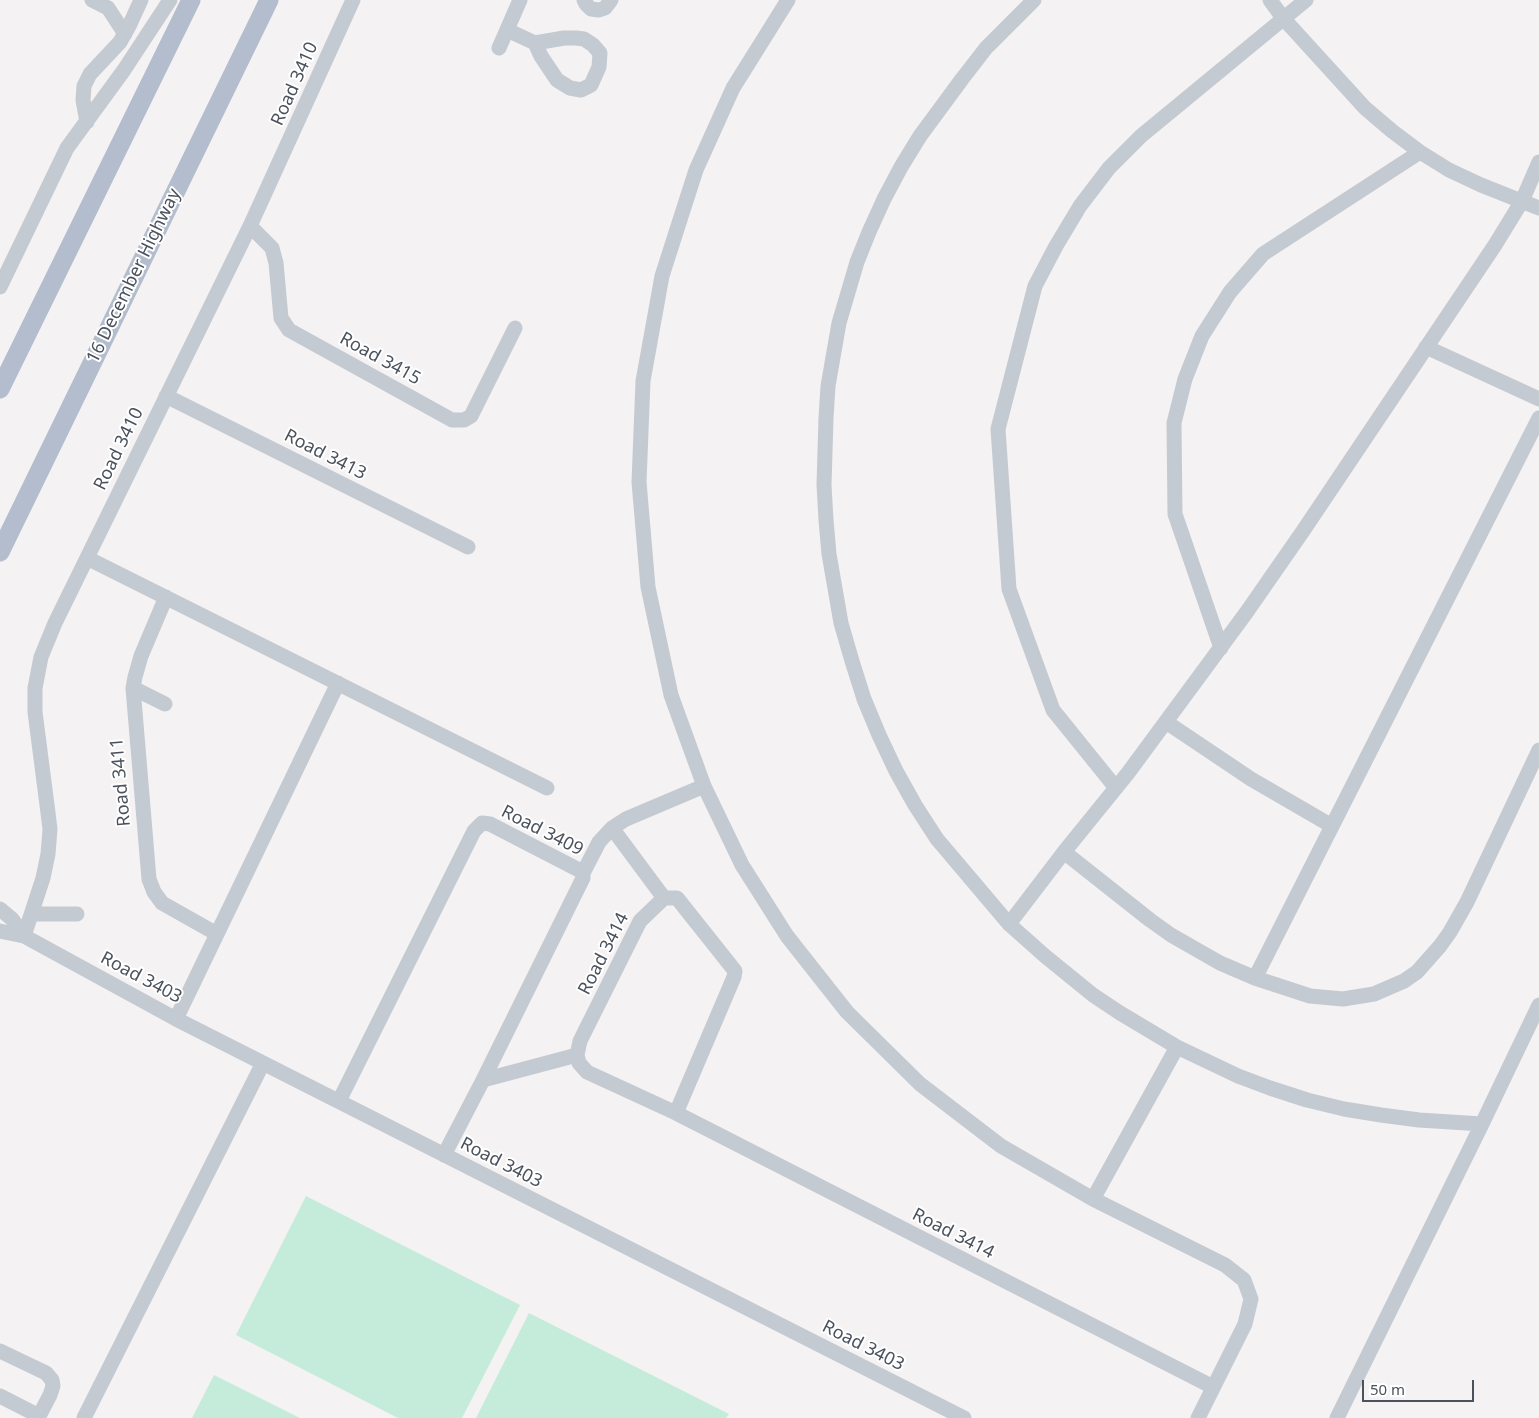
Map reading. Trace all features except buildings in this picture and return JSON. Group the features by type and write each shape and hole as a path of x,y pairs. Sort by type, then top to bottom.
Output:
{"main road":[{"path":"0,390 191,0"},
{"name":"16 December Highway","path":"0,552 269,0"}],"street":[{"path":"92,0 108,8 125,34"},
{"path":"87,122 83,100 84,86 90,74 125,34 140,0"},
{"path":"0,287 63,156 124,70 170,0"},
{"name":"Road 3410","path":"24,936 43,878 48,854 50,829 35,712 35,688 41,657 55,623 250,226 354,0"},
{"path":"499,48 520,0"},
{"path":"584,0 592,9 599,10 606,8 611,0"},
{"path":"788,0 733,88 696,170 662,276 643,381 639,482 648,586 671,696 704,786 742,865 787,936 847,1012 920,1084 1001,1146 1093,1199 1225,1265 1244,1280 1251,1299 1245,1324 1198,1418"},
{"path":"1034,0 986,48 920,136 901,167 884,199 857,262 839,323 828,386 825,450 826,520 832,572 841,623 864,699 896,771 937,839 1009,924 1093,995 1177,1047 1238,1076 1270,1088 1316,1102 1382,1116 1482,1124"},
{"path":"1270,0 1283,18 1365,108 1392,131 1420,152 1449,170 1539,208"},
{"path":"1116,788 1053,710 1009,588 998,429 1035,286 1080,206 1110,168 1141,136 1306,0"},
{"path":"507,30 535,43"},
{"path":"1221,648 1175,514 1174,423 1185,379 1202,336 1230,292 1263,254 1420,152"},
{"path":"1009,924 1166,722 1221,648 1303,531 1495,245 1522,201 1539,162"},
{"name":"Road 3415","path":"250,226 272,248 276,263 281,318 289,330 452,420 464,420 471,416 515,328"},
{"path":"1426,347 1539,399"},
{"name":"Road 3413","path":"166,396 468,547"},
{"path":"1255,978 1539,418"},
{"path":"87,558 547,788"},
{"name":"Road 3411","path":"166,597 141,656 134,688 149,879 154,892 162,902 217,934"},
{"path":"176,1018 338,683"},
{"path":"134,688 165,704"},
{"path":"1166,722 1251,779 1332,826"},
{"path":"1064,852 1170,935 1220,963 1255,978 1310,996 1343,999 1359,997 1382,991 1404,981 1417,972 1440,946 1459,918 1539,750"},
{"path":"583,873 599,842 612,828 626,819 704,786"},
{"name":"Road 3409","path":"339,1102 474,831 482,823 490,824 579,870 583,873 583,878 444,1155"},
{"path":"612,828 664,898 677,898 734,971 734,977 676,1113"},
{"name":"Road 3414","path":"664,898 640,921 580,1041 577,1055 579,1063 587,1072 676,1113 1213,1388"},
{"name":"Road 3403","path":"0,909 12,919 24,936"},
{"path":"32,914 76,914"},
{"name":"Road 3403","path":"0,931 24,936 176,1018 339,1102 964,1418"},
{"path":"1337,1418 1539,1005"},
{"path":"1093,1199 1177,1047"},
{"path":"483,1080 577,1055"},
{"path":"84,1418 263,1063"},
{"path":"0,1351 46,1373 52,1380 53,1386 39,1417 0,1396"}],"green space":[{"path":"306,1196 520,1305 462,1418 398,1418 236,1335"},
{"path":"529,1313 729,1414 726,1418 476,1418"},
{"path":"214,1375 300,1418 192,1418"}]}
